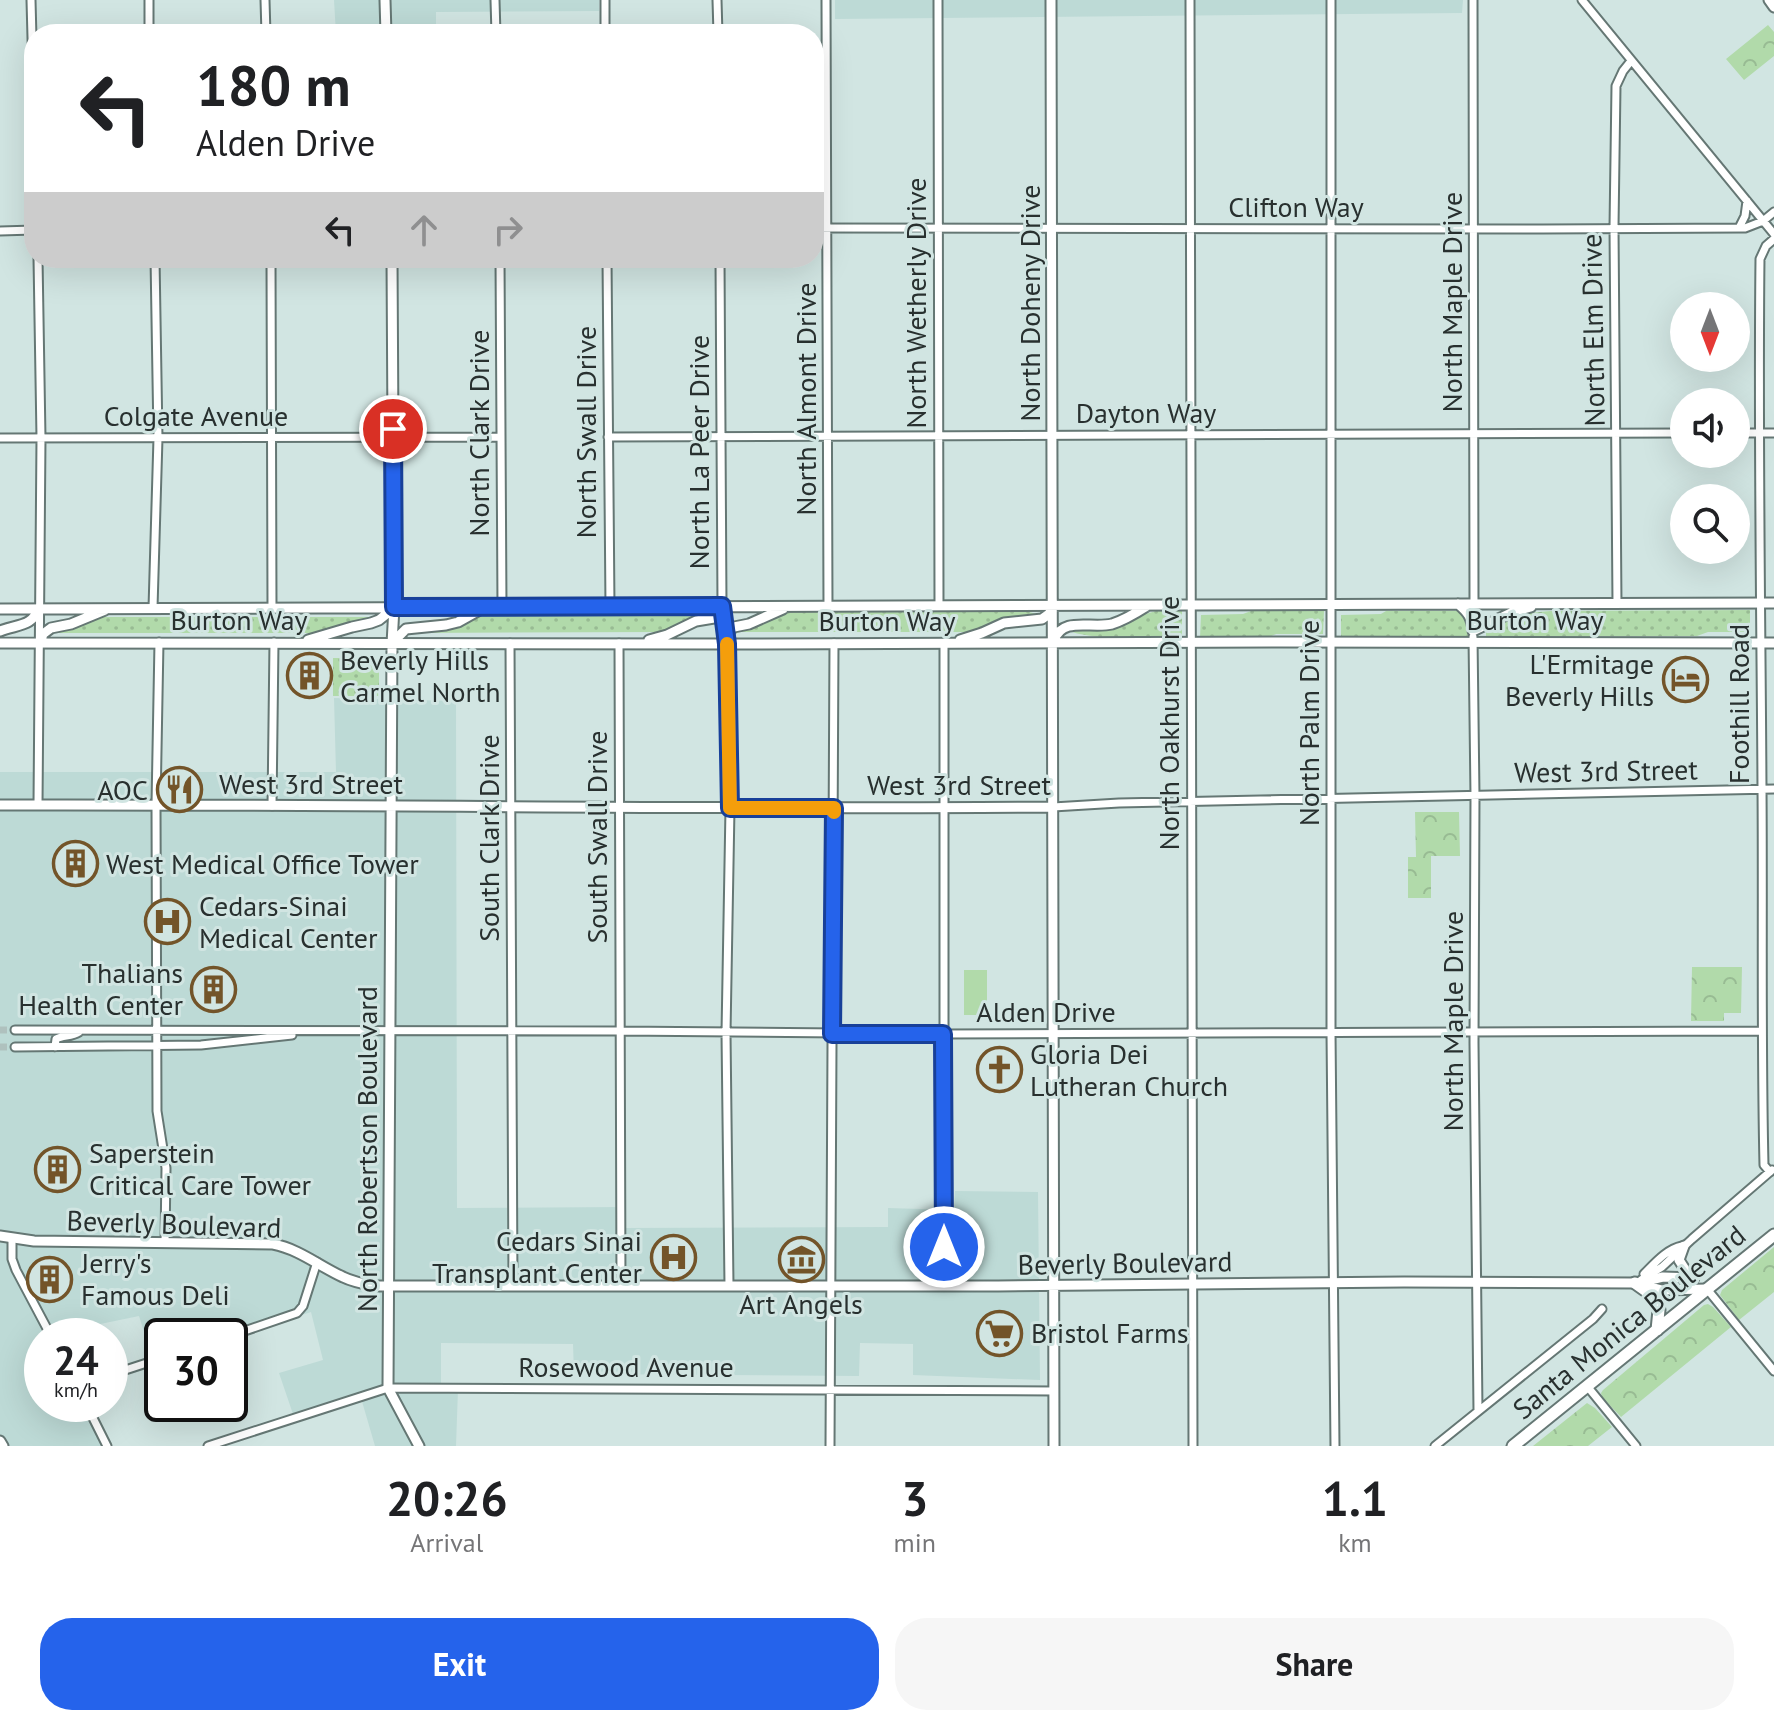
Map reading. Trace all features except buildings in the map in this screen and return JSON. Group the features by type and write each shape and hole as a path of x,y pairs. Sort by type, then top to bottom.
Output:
{"main road":[{"path":"385,0 386,24"},
{"name":"North Doheny Drive","path":"1051,0 1053,1034"},
{"path":"1769,0 1774,7"},
{"name":"North Robertson Boulevard","path":"392,268 394,607 388,1388 419,1446"},
{"name":"Burton Way","path":"0,609 1774,603"},
{"path":"1458,604 1472,620 1473,637 1515,611 1544,604"},
{"path":"947,643 1004,623 1042,619 1054,605"},
{"path":"1053,643 1064,627 1113,624 1148,605"},
{"path":"638,643 667,635 696,621 714,618 722,606"},
{"path":"727,644 730,630 734,627 794,606"},
{"path":"301,642 379,620 394,607"},
{"path":"392,648 406,629 458,622 486,607"},
{"path":"0,631 32,622 39,608"},
{"path":"40,643 43,634 51,628 71,624 112,608"},
{"name":"Burton Way","path":"0,643 301,642 392,648 510,643 1331,642 1473,637 1774,643"},
{"name":"West 3rd Street","path":"0,805 1053,807"},
{"path":"1053,1034 1054,1446"},
{"name":"Santa Monica Boulevard","path":"1513,1446 1774,1235"},
{"name":"Beverly Boulevard","path":"0,1236 34,1241 273,1244 295,1251 352,1281 375,1286 1635,1283 1663,1277 1694,1278"},
{"path":"1684,1246 1679,1260 1686,1271 1707,1289"},
{"path":"1635,1283 1656,1298 1659,1310 1657,1330"},
{"name":"Beverly Boulevard","path":"1635,1283 1662,1290 1707,1289"}],"street":[{"path":"31,0 32,24"},
{"path":"149,0 149,24"},
{"path":"265,0 266,24"},
{"path":"495,0 496,24"},
{"path":"605,0 605,24"},
{"path":"717,0 718,24"},
{"name":"North Almont Drive","path":"826,0 828,606"},
{"name":"North Wetherly Drive","path":"938,0 939,606"},
{"name":"North Oakhurst Drive","path":"1190,0 1193,1446"},
{"name":"North Palm Drive","path":"1331,0 1331,1032 1335,1446"},
{"name":"North Maple Drive","path":"1473,0 1474,604"},
{"path":"1582,0 1774,236"},
{"name":"North Elm Drive","path":"1617,604 1616,86 1631,61"},
{"path":"1739,228 1747,201"},
{"name":"Clifton Way","path":"826,228 1745,228 1763,221 1774,212"},
{"path":"0,231 24,230"},
{"name":"Foothill Road","path":"1772,1170 1764,1165 1761,1031 1760,259 1774,236"},
{"path":"38,268 41,438 38,805"},
{"path":"153,608 158,438 156,268"},
{"path":"271,268 272,608"},
{"name":"North Clark Drive","path":"500,268 502,607"},
{"name":"North Swall Drive","path":"607,268 610,607"},
{"name":"North La Peer Drive","path":"720,268 722,606 727,644 730,808 726,1033"},
{"path":"1750,432 1774,433"},
{"name":"Dayton Way","path":"608,437 1670,433"},
{"path":"393,438 500,437"},
{"name":"Colgate Avenue","path":"0,438 393,438"},
{"name":"North Maple Drive","path":"1473,637 1478,1411"},
{"path":"159,642 157,1111 166,1178 165,1243"},
{"path":"272,806 274,642"},
{"name":"South Clark Drive","path":"510,643 513,1032"},
{"name":"South Swall Drive","path":"619,643 620,1031"},
{"path":"830,1446 834,643"},
{"path":"944,1286 947,643"},
{"name":"West 3rd Street","path":"1053,807 1774,789"},
{"name":"Alden Drive","path":"15,1030 832,1034 1761,1031"},
{"path":"55,1047 56,1039 80,1031"},
{"name":"Alden Drive","path":"15,1047 201,1045 330,1031"},
{"path":"620,1031 621,1286"},
{"path":"513,1032 513,1286"},
{"path":"726,1033 729,1286"},
{"path":"1635,1283 1667,1253 1684,1246 1772,1170"},
{"path":"12,1239 12,1259 16,1270 41,1318"},
{"path":"248,1330 297,1313 303,1306 317,1262"},
{"path":"1707,1289 1774,1371"},
{"path":"1435,1446 1602,1309"},
{"path":"1587,1386 1636,1446"},
{"name":"Rosewood Avenue","path":"208,1446 388,1388 1054,1391"},
{"path":"95,1422 107,1446"}],"shaded area":[{"path":"334,0 599,0 599,11 436,12 436,24 335,24"},
{"path":"835,0 1463,0 1462,13 835,19"},
{"path":"334,698 456,701 457,1208 624,1207 623,1228 888,1227 888,1208 954,1210 955,1191 1038,1192 1040,1380 913,1375 913,1344 860,1343 859,1376 574,1374 573,1344 441,1343 441,1389 458,1389 456,1446 375,1446 361,1398 294,1417 279,1373 323,1360 311,1312 248,1332 248,1318 144,1318 144,1332 139,1316 24,1318 24,1422 92,1422 104,1446 0,1446 0,772 336,772"}],"green space":[{"path":"1768,25 1774,32 1774,56 1744,80 1726,59"},
{"path":"1750,610 1750,632 1708,632 1697,636 1486,637 1486,629 1518,614 1550,611"},
{"path":"713,611 713,614 659,632 412,633 483,616 522,616 538,612"},
{"path":"792,611 1025,611 1037,616 1011,618 976,632 735,632 735,629"},
{"path":"1156,611 1182,611 1182,638 1091,636 1068,630 1068,628"},
{"path":"1324,611 1323,634 1200,638 1201,615"},
{"path":"1386,611 1459,611 1466,619 1468,637 1341,638 1341,615 1381,614"},
{"path":"98,617 376,619 311,633 50,633"},
{"path":"333,658 379,658 379,696 333,696"},
{"path":"1415,812 1459,812 1460,856 1431,856 1431,898 1408,898 1408,857 1416,857"},
{"path":"1692,967 1742,967 1741,1013 1724,1013 1724,1021 1691,1021"},
{"path":"964,970 987,970 987,1015 964,1015"},
{"path":"1774,1247 1774,1292 1739,1320 1720,1295 1722,1290"},
{"path":"1708,1304 1731,1327 1621,1417 1602,1397 1603,1390"},
{"path":"1587,1403 1612,1427 1588,1446 1533,1446"}],"tunnel":[{"path":"0,1030 15,1030"},
{"path":"0,1047 15,1047"}],"slow traffic":[{"path":"727,644 730,808 834,808 834,812"}],"place":[{"name":"Beverly Hills Carmel North","path":"309,676"},
{"name":"L'Ermitage Beverly Hills","path":"1685,680"},
{"name":"AOC","path":"179,790"},
{"name":"West Medical Office Tower","path":"75,864"},
{"name":"Cedars-Sinai Medical Center","path":"168,922"},
{"name":"Thalians Health Center","path":"214,989"},
{"name":"Gloria Dei Lutheran Church","path":"999,1070"},
{"name":"Saperstein Critical Care Tower","path":"58,1169"},
{"name":"Cedars Sinai Transplant Center","path":"673,1257"},
{"name":"Art Angels","path":"801,1259"},
{"name":"Jerry's Famous Deli","path":"50,1279"},
{"name":"Bristol Farms","path":"1000,1333"}],"route":[{"path":"393,429 394,607 722,606 727,644 730,808 834,808 832,1034 943,1034 944,1247"}]}
